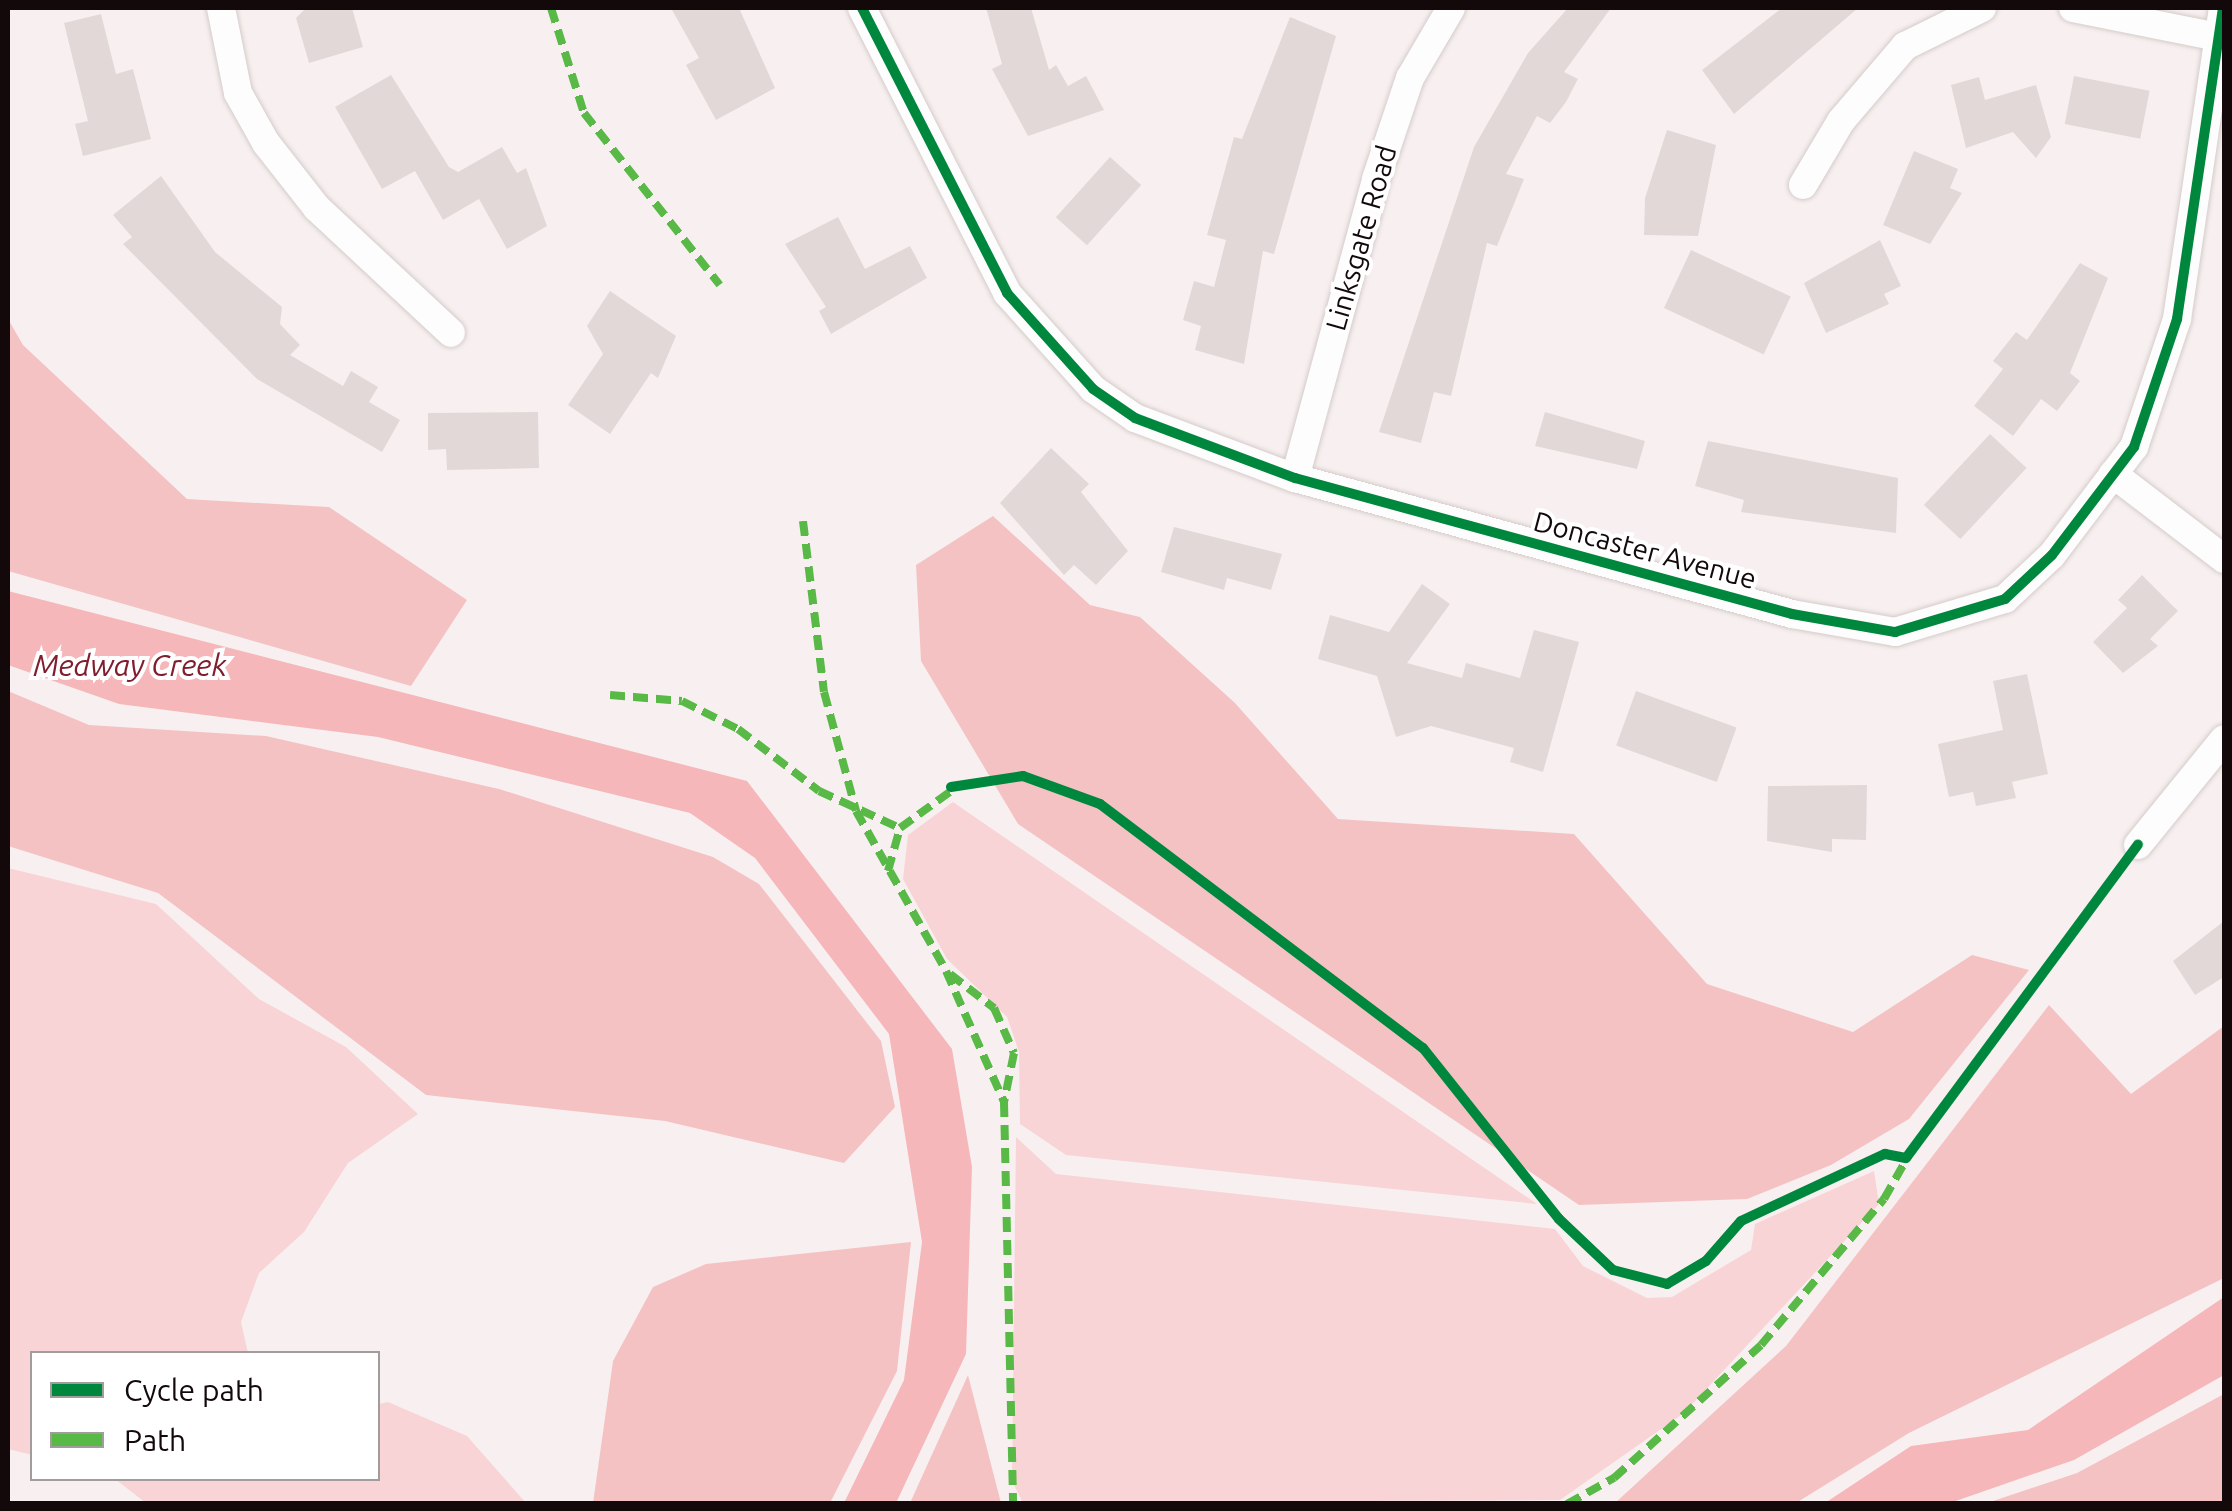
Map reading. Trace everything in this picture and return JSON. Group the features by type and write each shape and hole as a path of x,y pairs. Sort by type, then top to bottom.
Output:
{"street":[{"path":"220,8 238,93 266,144 317,208 451,333"},
{"name":"Doncaster Avenue","path":"862,8 968,230 1046,343 1135,418 1295,478 1792,614 1895,632 2004,599 2052,556 2113,474 2164,370 2223,8"},
{"name":"Linksgate Road","path":"1295,478 1376,179 1410,78 1450,8"},
{"path":"1803,185 1841,121 1905,46 1982,8"},
{"path":"2073,8 2218,38"},
{"path":"2113,474 2224,559"},
{"path":"2138,845 2224,738"}],"shaded area":[{"path":"8,319 23,345 187,499 329,507 467,600 411,686 8,571"},
{"path":"993,516 1090,605 1140,617 1235,703 1338,819 1574,834 1707,984 1853,1032 1972,955 2029,970 1909,1119 1831,1165 1747,1199 1579,1205 1018,824 921,661 916,565"},
{"path":"8,691 89,725 266,736 499,789 713,857 759,884 881,1041 895,1107 844,1163 665,1121 426,1095 158,893 8,846"},
{"path":"953,802 1537,1204 1066,1155 1020,1124 1019,1052 1007,1017 947,959 903,879 908,835"},
{"path":"8,868 156,904 259,999 346,1047 418,1114 348,1163 304,1232 259,1273 241,1322 248,1351 30,1351 30,1454 8,1449"},
{"path":"2049,1005 2131,1094 2224,1026 2224,1278 1909,1433 1796,1503 1615,1503 1786,1346"},
{"path":"1016,1137 1056,1174 1555,1229 1583,1266 1647,1298 1672,1297 1751,1250 1755,1224 1874,1171 1879,1204 1684,1413 1560,1500 1023,1503 1012,1481"},
{"path":"911,1242 897,1371 830,1503 593,1503 613,1361 653,1287 706,1264"},
{"path":"968,1375 1001,1503 910,1503"},
{"path":"2224,1394 2224,1503 1987,1503 2077,1473"},
{"path":"388,1402 467,1436 526,1503 146,1503 118,1481 380,1481 380,1404"}],"water":[{"name":"Medway Creek","path":"8,591 747,781 952,1049 972,1167 966,1354 896,1503 844,1503 904,1380 922,1242 889,1034 755,858 690,813 378,737 119,704 8,665"},
{"path":"2224,1297 2224,1375 2074,1460 1950,1503 1825,1503 1911,1446 2028,1430"}],"building":[{"path":"306,8 352,8 363,47 309,63 296,18"},
{"path":"671,8 739,8 775,88 716,120 686,65 699,58"},
{"path":"986,8 1031,8 1049,70 1056,65 1068,86 1086,76 1104,110 1028,136 992,69 1002,64"},
{"path":"1568,8 1611,8 1564,72 1578,79 1566,102 1550,123 1537,116 1506,174 1524,179 1497,246 1487,243 1451,396 1434,392 1421,443 1379,432 1474,147 1528,53"},
{"path":"1782,8 1858,8 1734,114 1702,70"},
{"path":"101,14 116,74 133,69 151,139 83,156 75,124 88,121 64,23"},
{"path":"1290,17 1336,36 1274,254 1263,251 1244,364 1195,350 1201,326 1183,320 1194,281 1214,287 1226,240 1207,235 1234,137 1242,139"},
{"path":"391,75 449,167 458,172 502,147 517,173 526,168 547,226 507,249 479,199 443,220 415,171 382,189 335,107"},
{"path":"2074,76 2150,91 2140,139 2065,124"},
{"path":"1979,77 1985,100 2036,85 2051,137 2036,158 2013,132 1966,148 1951,85"},
{"path":"1667,130 1716,145 1698,236 1644,235 1645,198"},
{"path":"1914,151 1958,169 1950,188 1962,193 1930,244 1883,225"},
{"path":"1110,157 1141,185 1087,245 1056,217"},
{"path":"161,176 215,252 282,307 280,324 300,345 290,355 343,386 351,371 378,387 369,402 400,420 382,452 257,379 123,244 132,237 113,215"},
{"path":"838,217 865,269 910,246 927,278 831,334 819,311 826,307 785,244"},
{"path":"1880,240 1901,286 1884,294 1889,304 1826,333 1804,283"},
{"path":"1691,250 1791,296 1764,354 1664,308"},
{"path":"2080,263 2108,278 2070,373 2080,381 2057,411 2041,399 2013,436 1974,406 2003,369 1993,361 2016,332 2027,340"},
{"path":"610,291 676,336 658,378 651,373 610,434 568,405 603,354 587,326"},
{"path":"538,412 539,468 447,470 446,449 428,450 428,413"},
{"path":"1545,412 1645,441 1637,469 1535,446"},
{"path":"1990,434 2027,468 1960,539 1924,505"},
{"path":"1708,441 1898,478 1896,533 1741,512 1744,500 1695,486"},
{"path":"1051,448 1089,484 1081,492 1128,551 1096,585 1074,565 1064,575 1000,503"},
{"path":"1174,527 1282,554 1271,590 1227,578 1224,590 1161,572"},
{"path":"2142,575 2178,611 2150,639 2158,646 2123,673 2093,642 2127,608 2118,600"},
{"path":"1422,584 1450,604 1407,663 1462,678 1466,663 1520,678 1534,630 1579,642 1543,772 1510,762 1514,748 1431,726 1396,737 1377,676 1318,659 1330,615 1389,632"},
{"path":"2027,674 2048,774 2012,782 2016,798 1976,806 1973,792 1949,797 1938,744 2003,730 1993,681"},
{"path":"1636,691 1737,728 1717,782 1616,746"},
{"path":"1867,785 1866,840 1832,839 1832,852 1767,841 1768,786"},
{"path":"2224,921 2224,977 2195,995 2173,961"}],"marked path":[{"path":"551,8 584,113 720,285"},
{"path":"803,521 824,692 856,811 946,971 1004,1102 1013,1504"},
{"path":"610,695 682,701 738,729 819,791 900,828"},
{"path":"888,871 900,828 958,786"},
{"path":"950,974 994,1008 1014,1053 1004,1102"},
{"path":"1567,1504 1614,1478 1761,1345 1884,1199 1910,1153"}],"cycle path":[{"path":"862,8 1007,293 1093,389 1135,418 1295,478 1792,614 1895,632 2005,599 2052,555 2134,447 2177,319 2223,8"},
{"path":"951,787 1023,776 1100,804 1423,1048 1559,1219 1613,1270 1667,1284 1706,1261 1741,1221 1885,1154 1906,1158 2138,845"}]}
